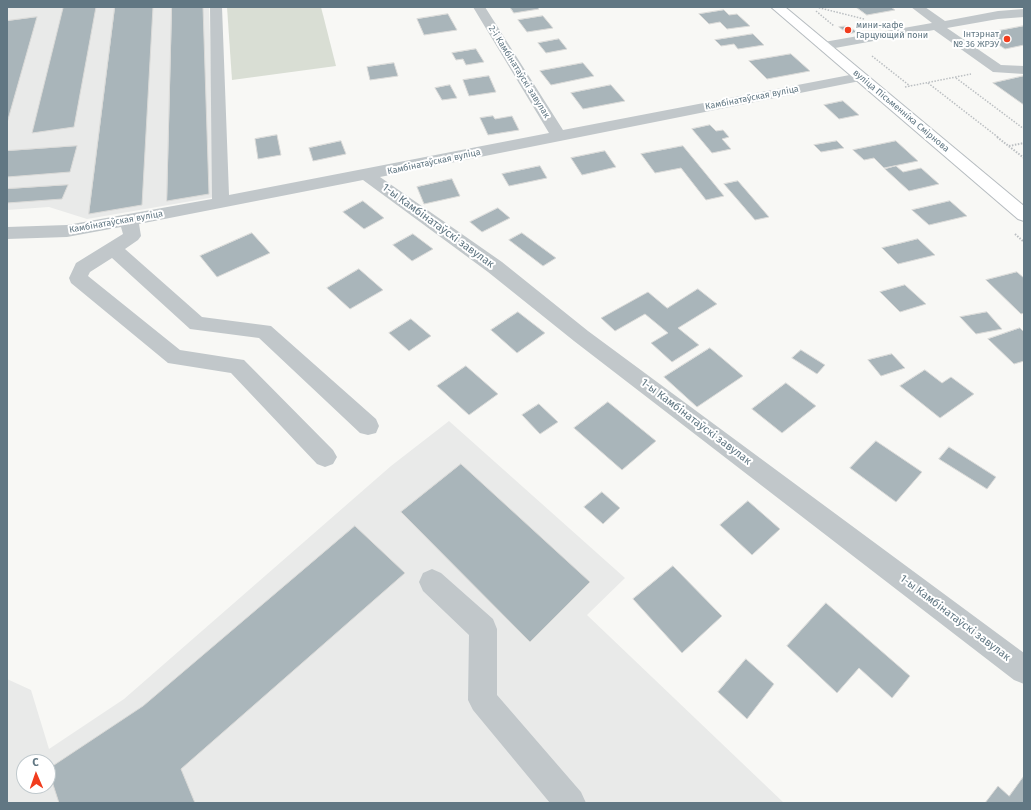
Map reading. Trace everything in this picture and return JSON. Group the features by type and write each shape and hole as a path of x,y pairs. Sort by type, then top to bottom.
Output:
{"main road":[{"name":"вуліца Пісьменніка Смірнова","path":"777,7 1024,215"}],"street":[{"path":"216,7 221,203"},
{"name":"2-і Камбінатаўскі завулак","path":"479,7 559,136"},
{"path":"917,7 939,26 998,69 1024,70"},
{"path":"824,46 998,15 1024,13"},
{"name":"Камбінатаўская вуліца","path":"7,233 67,231 129,220 367,175 860,77"},
{"name":"1-ы Камбінатаўскі завулак","path":"367,175 495,267 581,336 1024,670"},
{"path":"129,220 132,236 83,268 78,278 175,357 237,366 325,458"},
{"path":"114,248 197,324 264,332 368,426"},
{"path":"432,582 483,629 483,700 570,803"}],"path":[{"path":"998,69 928,83 1024,158"},
{"path":"956,78 1024,129"},
{"path":"1008,146 1024,143"}],"shaded area":[{"path":"7,7 209,7 215,197 87,219 49,207 7,210"},
{"path":"227,7 321,7 336,66 232,80"},
{"path":"449,421 625,578 587,615 784,803 7,803 7,679 31,690 49,749 124,699 391,466"}],"building":[{"path":"96,7 74,127 32,133 63,8"},
{"path":"115,7 153,7 142,205 89,214"},
{"path":"172,7 203,7 209,194 167,201"},
{"path":"510,7 537,7 539,9 514,13"},
{"path":"856,7 891,7 895,10 867,15"},
{"path":"724,10 729,15 737,14 750,26 727,29 720,22 709,24 699,14"},
{"path":"448,14 457,30 424,35 417,19"},
{"path":"543,16 553,28 527,32 518,20"},
{"path":"37,17 7,123 7,21"},
{"name":"мини-кафе Гарцующий пони","path":"848,26 857,32 848,34 839,27"},
{"name":"Інтэрнат № 36 ЖРЭУ","path":"1024,26 1024,45 1005,49 982,34"},
{"path":"753,34 764,45 738,49 734,44 721,46 715,40"},
{"path":"559,39 567,49 546,53 538,43"},
{"path":"476,49 484,62 466,65 463,59 456,60 452,53"},
{"path":"791,54 810,71 767,79 749,61"},
{"path":"394,63 398,76 370,80 367,67"},
{"path":"583,63 594,76 551,85 540,71"},
{"path":"489,76 496,92 469,96 463,80"},
{"path":"1024,76 1024,105 993,83"},
{"path":"450,85 457,98 442,100 435,88"},
{"path":"611,85 625,101 583,109 571,93"},
{"path":"843,101 859,115 839,119 824,105"},
{"path":"493,116 495,119 512,116 519,130 488,135 480,118"},
{"path":"710,125 716,131 723,130 729,137 722,139 731,149 712,153 692,129"},
{"path":"277,135 281,155 258,159 255,139"},
{"path":"341,141 346,154 313,161 309,148"},
{"path":"837,141 844,148 821,152 814,145"},
{"path":"896,141 918,161 884,168 874,158 864,160 853,150"},
{"path":"77,146 70,172 7,177 7,151"},
{"path":"683,146 724,196 706,200 681,168 655,173 641,154"},
{"path":"605,151 616,167 582,175 571,158"},
{"path":"540,166 547,178 509,186 502,174"},
{"path":"896,166 903,172 921,168 939,184 909,191 885,169"},
{"path":"452,179 460,196 424,204 417,187"},
{"path":"738,181 769,217 755,220 724,184"},
{"path":"68,185 62,199 7,203 7,189"},
{"path":"363,201 384,218 364,229 343,212"},
{"path":"950,201 967,216 929,225 912,210"},
{"path":"498,208 510,218 482,232 470,222"},
{"path":"252,233 270,253 217,277 200,256"},
{"path":"522,233 556,258 543,266 509,240"},
{"path":"413,234 433,249 412,261 393,245"},
{"path":"918,239 935,255 898,264 882,248"},
{"path":"359,269 383,290 350,309 327,288"},
{"path":"1017,272 1024,278 1024,313 1021,314 986,280"},
{"path":"905,285 926,304 900,312 880,292"},
{"path":"698,289 717,304 678,328 699,345 672,362 651,343 668,333 645,314 615,331 601,318 648,292 667,308"},
{"path":"518,312 545,333 517,353 491,330"},
{"path":"987,312 1002,329 976,334 960,317"},
{"path":"411,319 431,336 409,351 389,333"},
{"path":"1020,328 1024,332 1024,361 1014,364 988,339"},
{"path":"710,348 743,376 697,407 664,377"},
{"path":"801,350 825,365 817,374 792,358"},
{"path":"892,354 905,368 881,376 868,360"},
{"path":"466,366 498,394 469,415 437,386"},
{"path":"925,370 942,383 951,377 974,394 940,418 900,386"},
{"path":"786,383 816,406 782,433 752,409"},
{"path":"608,402 656,441 622,470 574,428"},
{"path":"539,404 558,422 540,434 522,415"},
{"path":"876,441 922,472 896,502 850,468"},
{"path":"949,447 996,477 987,489 939,459"},
{"path":"461,464 590,582 530,642 401,512"},
{"path":"602,492 620,508 603,524 584,507"},
{"path":"748,501 780,529 752,555 720,525"},
{"path":"355,526 405,573 181,769 195,803 59,803 56,794 56,764 143,706"},
{"path":"673,566 722,616 682,653 633,599"},
{"path":"826,603 910,676 892,698 859,668 837,693 787,646"},
{"path":"746,659 774,684 747,719 718,692"},
{"path":"1024,776 1024,803 985,803 998,786 1009,796"}],"place":[{"name":"мини-кафе Гарцующий пони","path":"848,30"},
{"name":"Інтэрнат № 36 ЖРЭУ","path":"1007,39"}]}
